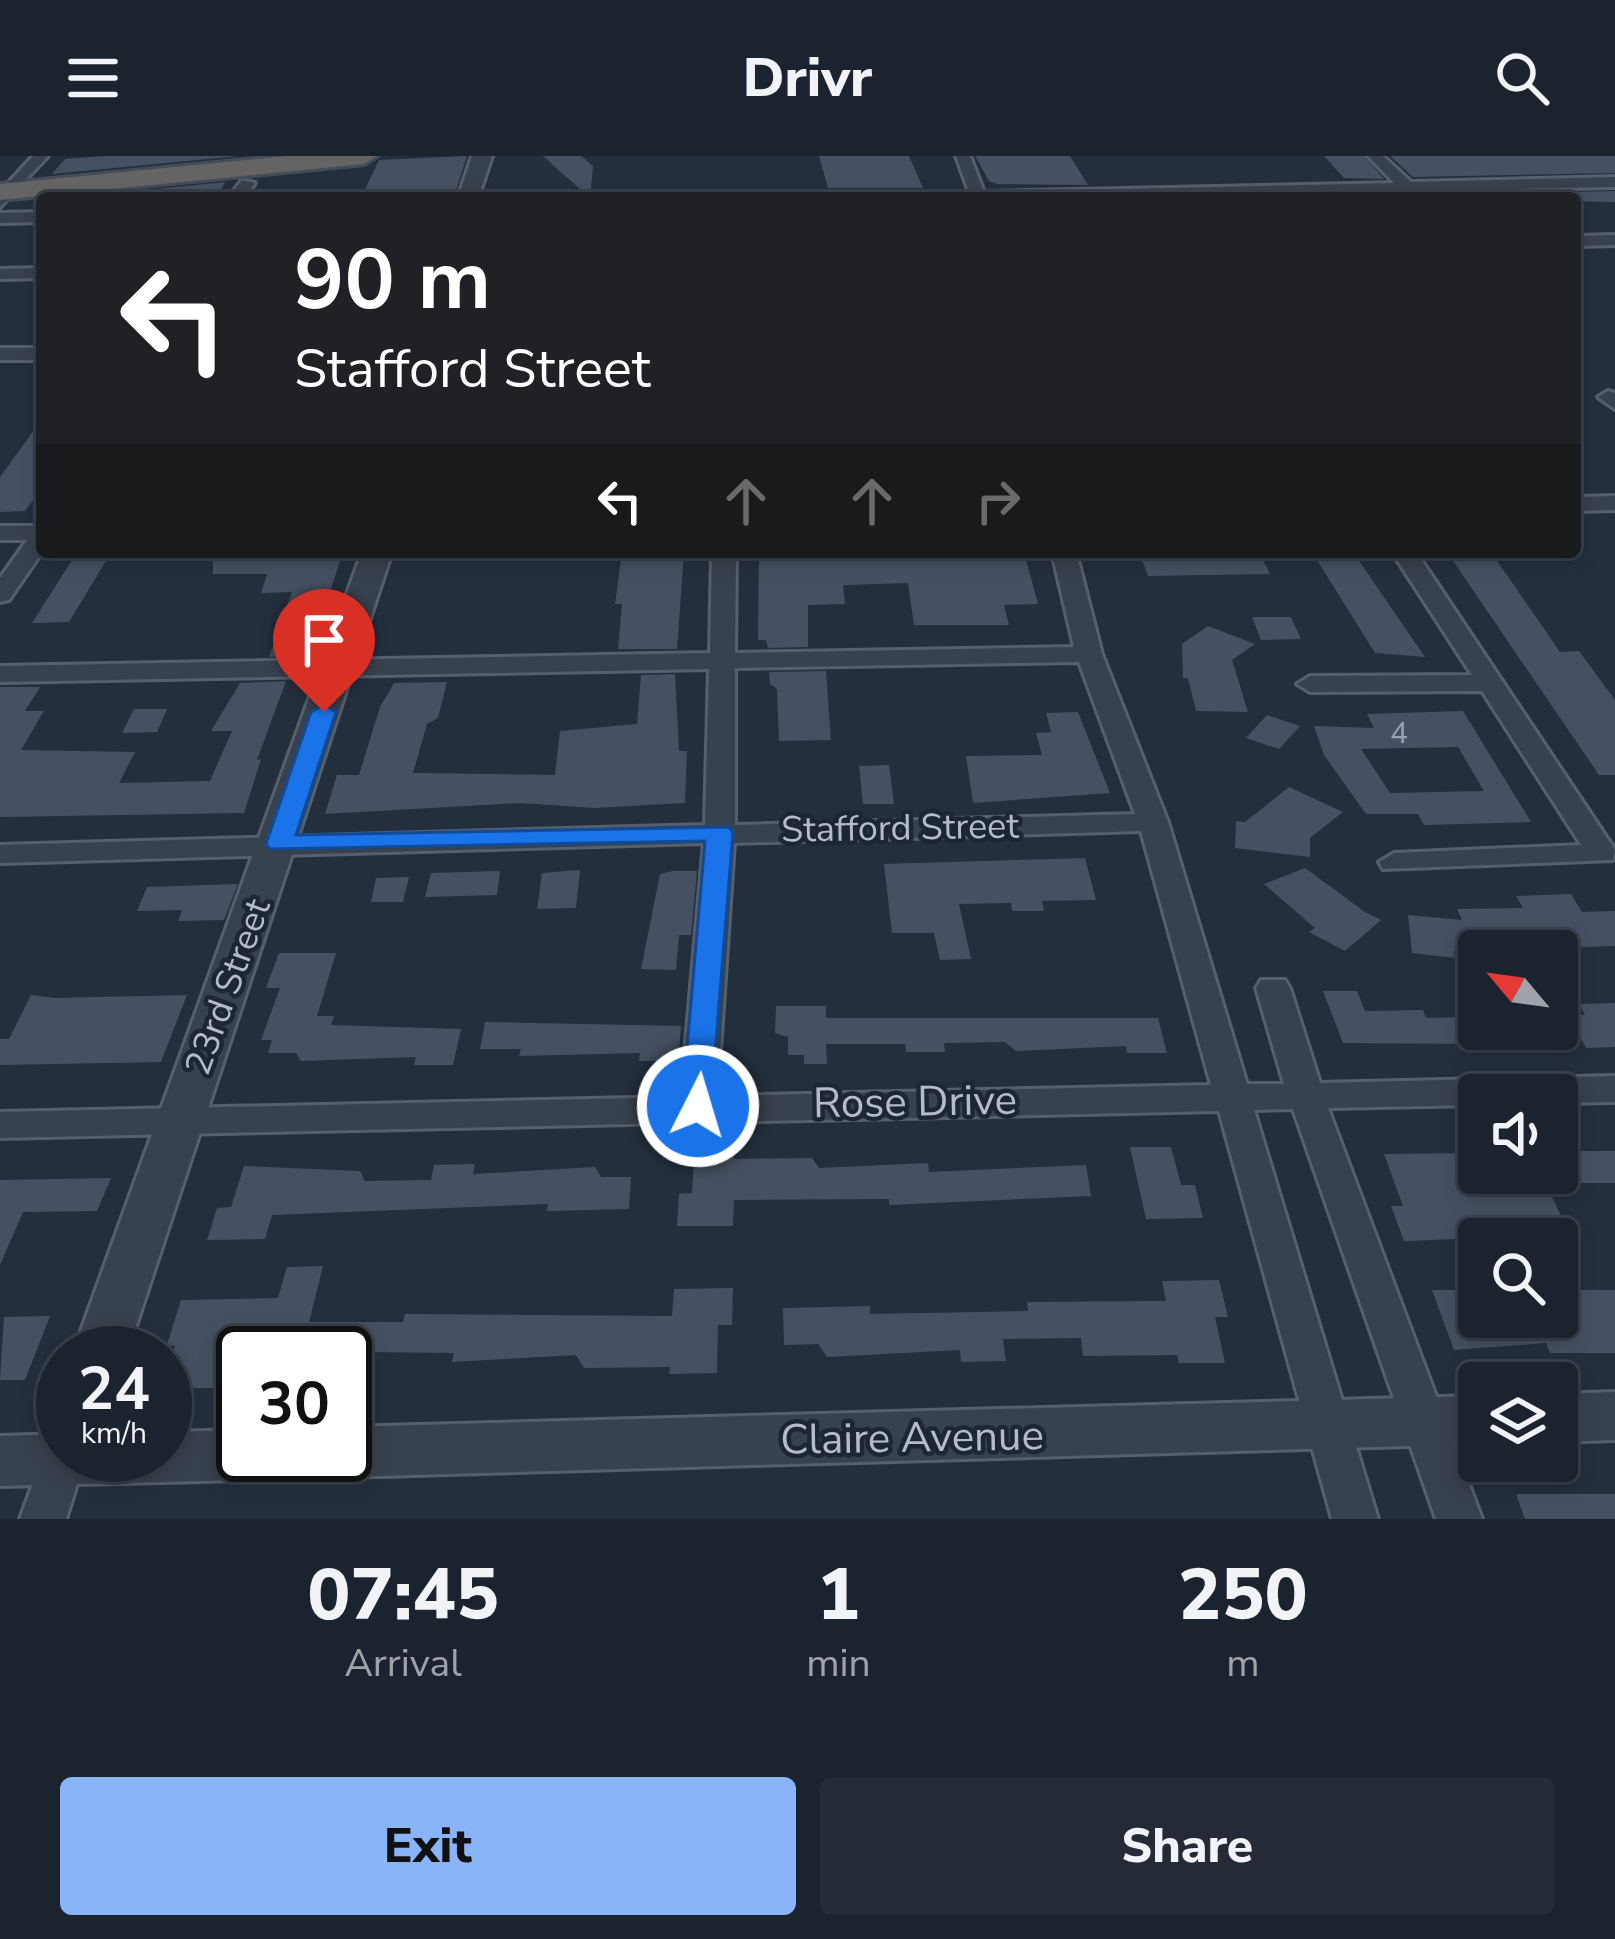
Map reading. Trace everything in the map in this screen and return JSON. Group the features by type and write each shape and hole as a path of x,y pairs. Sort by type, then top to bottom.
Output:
{"highway":[{"path":"4,195 286,156"},
{"path":"4,195 364,156"}],"street":[{"path":"36,214 4,195 41,156"},
{"path":"470,192 482,156"},
{"path":"963,156 976,192"},
{"path":"1375,156 1413,192 1615,182"},
{"path":"1581,241 1615,240"},
{"path":"0,274 36,273"},
{"path":"0,354 36,354"},
{"path":"1581,504 1615,503"},
{"path":"0,533 36,534"},
{"path":"0,595 36,543"},
{"name":"23rd Street","path":"109,1326 280,844 375,558"},
{"path":"698,1106 720,832 724,558"},
{"path":"1065,558 1089,654 1153,822 1355,1519"},
{"path":"1394,862 1602,853 1408,558"},
{"path":"0,674 1089,654"},
{"path":"1310,684 1490,683"},
{"name":"Stafford Street","path":"0,854 1153,822"},
{"path":"1273,988 1306,1096 1453,1421 1459,1519"},
{"name":"Rose Drive","path":"0,1125 1615,1089"},
{"path":"1578,1417 1615,1416"},
{"name":"Claire Avenue","path":"372,1451 1453,1421"},
{"path":"0,1461 36,1459"},
{"path":"43,1519 55,1482"}],"building":[{"path":"239,156 52,174 65,159"},
{"path":"467,156 456,192 364,192 379,160"},
{"path":"543,156 581,156 593,166 591,192 583,192"},
{"path":"819,156 909,156 923,188 828,188"},
{"path":"975,156 1070,156 1088,185 997,184 989,181"},
{"path":"1324,156 1364,156 1384,179 1344,178"},
{"path":"1390,156 1615,156 1615,173 1413,177"},
{"path":"225,182 220,192 126,192"},
{"path":"1615,191 1615,202 1581,201 1581,192 1567,192"},
{"path":"36,427 36,496 25,511 0,512 0,477"},
{"path":"73,558 108,558 69,622 32,623"},
{"path":"213,558 341,558 313,644 303,645 298,656 269,657 292,592 261,593 267,574 213,574"},
{"path":"621,558 684,558 677,649 618,649 622,604 615,604"},
{"path":"759,558 1026,558 1038,604 1004,605 1009,625 914,625 908,583 843,585 845,604 808,605 808,647 768,648 766,640 758,640"},
{"path":"1141,558 1262,558 1270,574 1148,576"},
{"path":"1316,558 1357,558 1425,657 1375,653"},
{"path":"1451,558 1495,558 1560,652 1579,651 1615,700 1615,775 1599,775"},
{"path":"1252,617 1291,617 1301,639 1261,640"},
{"path":"1208,626 1255,644 1232,660 1248,712 1196,711 1188,678 1183,678 1182,644"},
{"path":"826,671 831,740 779,741 777,689 770,684 769,672"},
{"path":"675,674 679,751 687,751 685,803 594,808 521,803 325,814 337,775 359,775 380,707 394,683 447,682 438,718 427,724 413,773 555,775 560,731 637,724 641,675"},
{"path":"286,681 257,760 261,759 244,813 0,817 0,687 40,687 25,711 44,711 21,750 135,752 119,783 210,781 232,731 211,731 240,683"},
{"path":"134,709 167,709 157,732 122,733"},
{"path":"1463,711 1531,822 1424,825 1418,814 1366,814 1324,755 1314,726 1374,728 1367,714","holes":["1458,747 1484,791 1390,793 1361,749"]},
{"path":"1078,712 1110,793 973,803 966,756 1042,755 1036,733 1051,732 1046,713"},
{"path":"1267,715 1300,726 1279,749 1246,738"},
{"path":"889,765 894,804 863,804 859,766"},
{"path":"1289,787 1343,812 1310,838 1310,857 1235,848 1236,821 1245,822"},
{"path":"1085,858 1096,900 1042,901 1044,911 1012,911 1011,903 959,904 971,959 940,960 934,933 892,933 884,864"},
{"path":"1305,868 1381,920 1345,951 1309,932 1315,928 1264,884"},
{"path":"580,870 576,908 537,909 542,873"},
{"path":"500,871 497,895 425,897 431,873"},
{"path":"697,871 691,935 679,935 676,970 641,969 660,874"},
{"path":"409,877 403,902 371,902 376,878"},
{"path":"238,884 224,920 178,921 182,910 137,911 147,887"},
{"path":"1571,894 1582,912 1615,911 1615,946 1578,947 1578,930 1458,930 1455,958 1412,953 1408,915 1462,920 1457,909 1523,908 1516,896"},
{"path":"279,953 336,953 317,1016 334,1016 331,1025 461,1029 453,1065 414,1065 416,1057 301,1061 296,1053 268,1053 272,1040 261,1040 280,988 266,988"},
{"path":"1323,991 1357,991 1365,1011 1423,1010 1426,1018 1458,1017 1458,1044 1343,1043"},
{"path":"31,995 187,995 161,1062 0,1065 0,1039 9,1039"},
{"path":"1615,1003 1615,1047 1586,1048 1578,1032 1578,1015 1585,1015 1579,1004"},
{"path":"776,1006 826,1006 826,1018 1158,1018 1167,1053 1127,1053 1126,1046 1016,1051 1005,1042 944,1043 945,1052 906,1052 905,1044 826,1044 827,1064 804,1064 804,1055 788,1055 788,1037 775,1033"},
{"path":"485,1022 681,1026 678,1061 639,1061 640,1053 519,1056 521,1049 480,1049"},
{"path":"1130,1147 1171,1147 1181,1185 1195,1185 1203,1218 1146,1219"},
{"path":"1578,1151 1615,1151 1615,1183 1578,1183"},
{"path":"1458,1153 1458,1194 1551,1194 1561,1216 1458,1218 1458,1239 1404,1241 1391,1206 1403,1206 1384,1154"},
{"path":"734,1154 734,1159 812,1158 819,1168 928,1163 929,1172 1086,1165 1091,1196 889,1205 889,1199 734,1200 733,1226 677,1226 679,1194 692,1193 694,1155"},
{"path":"475,1164 473,1174 595,1167 601,1177 631,1177 629,1209 547,1211 548,1204 272,1215 265,1239 207,1240 217,1208 231,1207 244,1166 360,1171 365,1181 431,1180 434,1165"},
{"path":"111,1178 97,1211 23,1212 0,1265 0,1180"},
{"path":"323,1266 309,1322 403,1322 405,1314 672,1316 674,1289 733,1288 732,1325 718,1325 717,1373 669,1374 670,1367 584,1368 576,1355 452,1362 454,1353 372,1352 372,1326 216,1326 216,1388 192,1388 192,1326 173,1326 181,1300 278,1298 287,1267"},
{"path":"1219,1280 1228,1317 1215,1317 1225,1363 1179,1363 1177,1355 1083,1356 1081,1338 1003,1339 1006,1361 961,1362 960,1350 827,1357 818,1344 784,1345 783,1308 870,1306 870,1314 1028,1311 1027,1302 1166,1301 1162,1281"},
{"path":"1432,1290 1458,1290 1458,1338 1578,1338 1578,1290 1615,1290 1615,1353 1550,1353 1546,1343 1454,1350"},
{"path":"50,1316 46,1326 36,1326 36,1352 25,1380 0,1380 4,1317"},
{"path":"1516,1494 1615,1494 1615,1519 1525,1519"}],"route":[{"path":"324,712 280,844 720,832 698,1106"}]}
